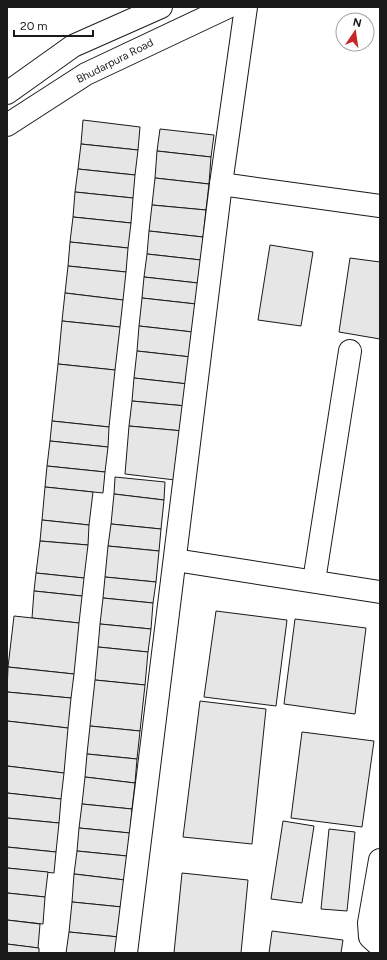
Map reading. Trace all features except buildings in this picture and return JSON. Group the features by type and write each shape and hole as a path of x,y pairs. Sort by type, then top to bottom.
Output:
{"street":[{"path":"7,93 74,46 161,7"},
{"name":"Bhudarpura Road","path":"7,125 86,74 228,7"},
{"path":"126,953 221,184 246,7"},
{"path":"221,184 380,206"},
{"path":"314,581 350,351"},
{"path":"175,560 380,592"},
{"path":"380,860 370,924 370,937 380,946"}]}
